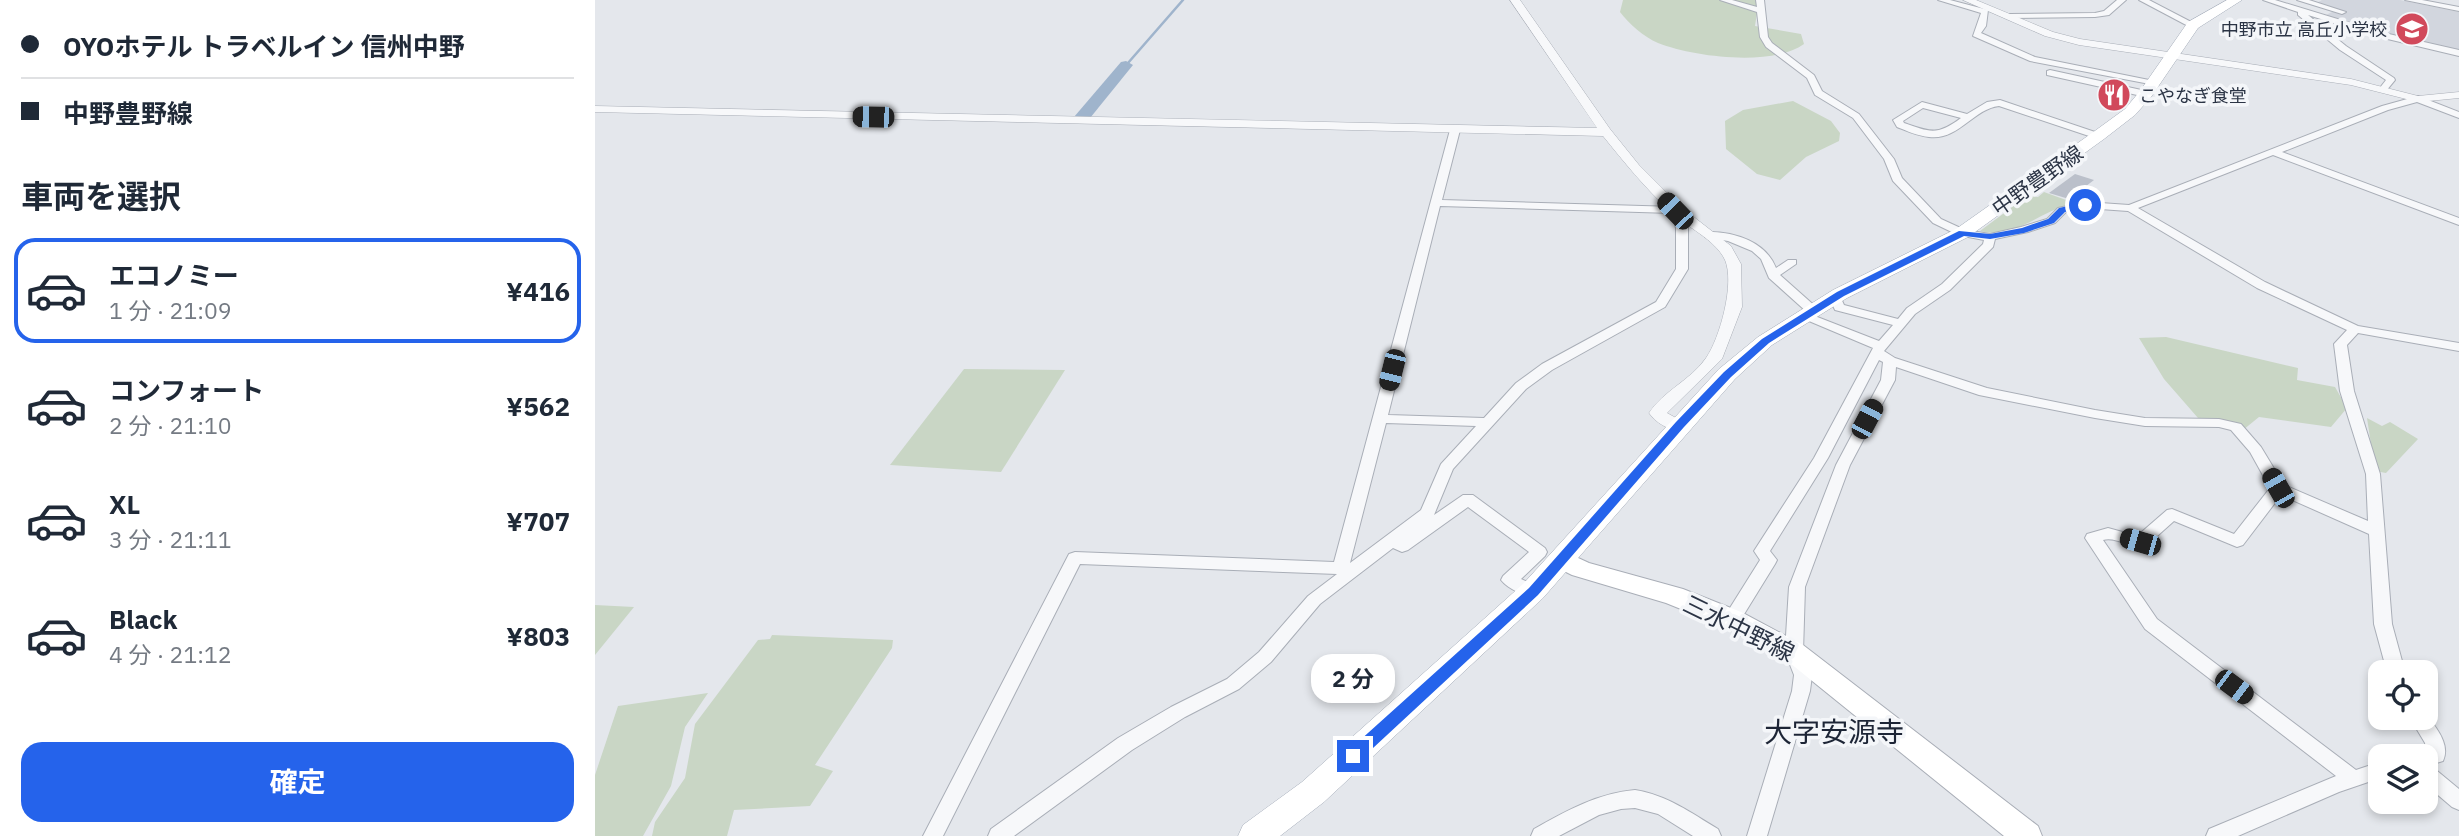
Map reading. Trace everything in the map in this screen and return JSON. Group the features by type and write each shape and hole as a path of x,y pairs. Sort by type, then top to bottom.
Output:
{"main road":[{"name":"中野豊野線","path":"1255,836 1313,792 1533,592 1680,425 1765,341 1835,297 1962,233 2098,136 2130,112 2151,88 2181,39 2193,25 2236,0"},
{"name":"三水中野線","path":"1563,560 1581,569 1674,596 1732,619 1794,652 2027,836"}],"street":[{"path":"1515,0 1606,132 1675,211 1726,249 1734,264 1734,307 1714,359 1658,413 1663,419 1680,425"},
{"path":"1724,0 1762,11"},
{"path":"1760,0 1764,37 1769,45 1811,77 1818,93 1856,116 1889,159 1897,179 1923,208 1937,221 1962,233 1990,237 2051,221 2062,210 2085,205 2130,208 2354,119 2418,99 2459,95"},
{"path":"1942,0 1985,12 1982,26 1976,34 2021,55 2151,88"},
{"path":"1968,0 2049,34 2079,42 2383,89 2459,115"},
{"path":"2010,16 2095,15 2106,13 2122,0"},
{"path":"2143,0 2193,25"},
{"path":"2267,0 2378,34 2459,53"},
{"path":"2301,0 2342,12"},
{"path":"2409,0 2459,9"},
{"path":"2295,9 2343,48 2391,80 2383,89"},
{"path":"2050,73 2151,88"},
{"path":"1967,117 1922,105 1898,120 1900,125 1930,135 1941,134 1990,103 2000,103 2098,136"},
{"path":"595,109 1606,132"},
{"path":"1349,568 1380,419 1455,130"},
{"path":"2274,152 2459,222"},
{"path":"1435,203 1675,211"},
{"path":"2130,208 2261,285 2355,328 2459,347"},
{"path":"998,836 1125,744 1178,712 1233,684 1265,657 1314,600 1349,568 1393,542 1428,513 1446,467 1521,386 1547,367 1661,304 1682,269 1682,228 1675,211"},
{"path":"1709,235 1733,239 1756,249 1766,258 1773,275 1808,313 1883,353 1984,392 2145,422 2219,423 2237,427 2256,450 2278,488 2377,531"},
{"path":"1732,619 1769,560 1762,551 1832,440 1900,323 1911,311 1946,287 1989,245 1990,237"},
{"path":"1773,275 1793,262"},
{"path":"1835,297 1839,307 1900,323"},
{"path":"2355,328 2340,344 2347,391 2374,474 2383,624 2393,660"},
{"path":"1757,836 1801,691 1803,675 1794,652 1797,587 1843,465 1888,380 1883,353"},
{"path":"1380,419 1487,422"},
{"path":"2278,488 2237,541 2172,514 2140,542 2108,533 2093,538 2151,624 2354,779"},
{"path":"1393,542 1402,546 1468,499 1539,552 1509,580 1533,592"},
{"path":"933,836 1075,558 1349,568"},
{"path":"2216,836 2368,774"},
{"path":"2438,783 2459,801"},
{"path":"1541,836 1583,811 1622,801 1648,801 1711,836"}],"shaded area":[{"name":"中野市立 高丘小学校","path":"2322,0 2400,0 2459,12 2459,52 2350,25 2326,15 2334,11 2315,4"}],"green space":[{"path":"1623,0 1759,0 1755,26 1801,34 1804,44 1773,56 1753,57 1712,56 1673,48 1658,43 1632,25 1620,12"},
{"path":"1793,101 1831,121 1840,133 1839,141 1806,157 1780,180 1757,174 1726,149 1725,121 1743,110"},
{"path":"2044,192 2066,200 2069,205 2004,232 1980,231 2027,196 2038,197"},
{"path":"2166,337 2298,368 2297,380 2335,387 2347,408 2331,427 2259,417 2243,430 2222,421 2198,418 2164,379 2139,338"},
{"path":"964,369 1065,370 1001,472 890,465"},
{"path":"2367,418 2382,426 2390,422 2418,439 2386,473 2375,471"},
{"path":"595,605 634,607 595,655"},
{"path":"772,635 893,640 892,648 815,765 833,771 810,806 734,810 727,836 652,836 655,822 685,778 695,724 758,640 770,639"},
{"path":"708,693 685,727 671,786 643,836 595,836 595,775 618,706"}],"building":[{"path":"2075,174 2094,180 2069,199 2049,193"}],"waterway":[{"path":"1128,63 1183,0"},
{"path":"1080,120 1126,65"}],"place":[{"name":"中野市立 高丘小学校","path":"2412,29"},
{"name":"こやなぎ食堂","path":"2114,95"}],"district":[{"name":"大字安源寺","path":"1834,731"}],"route":[{"path":"1353,756 1478,645 1533,592 1727,374 1765,341 1840,294 1962,233 1990,237 2024,230 2051,221 2062,210 2085,205"}]}
